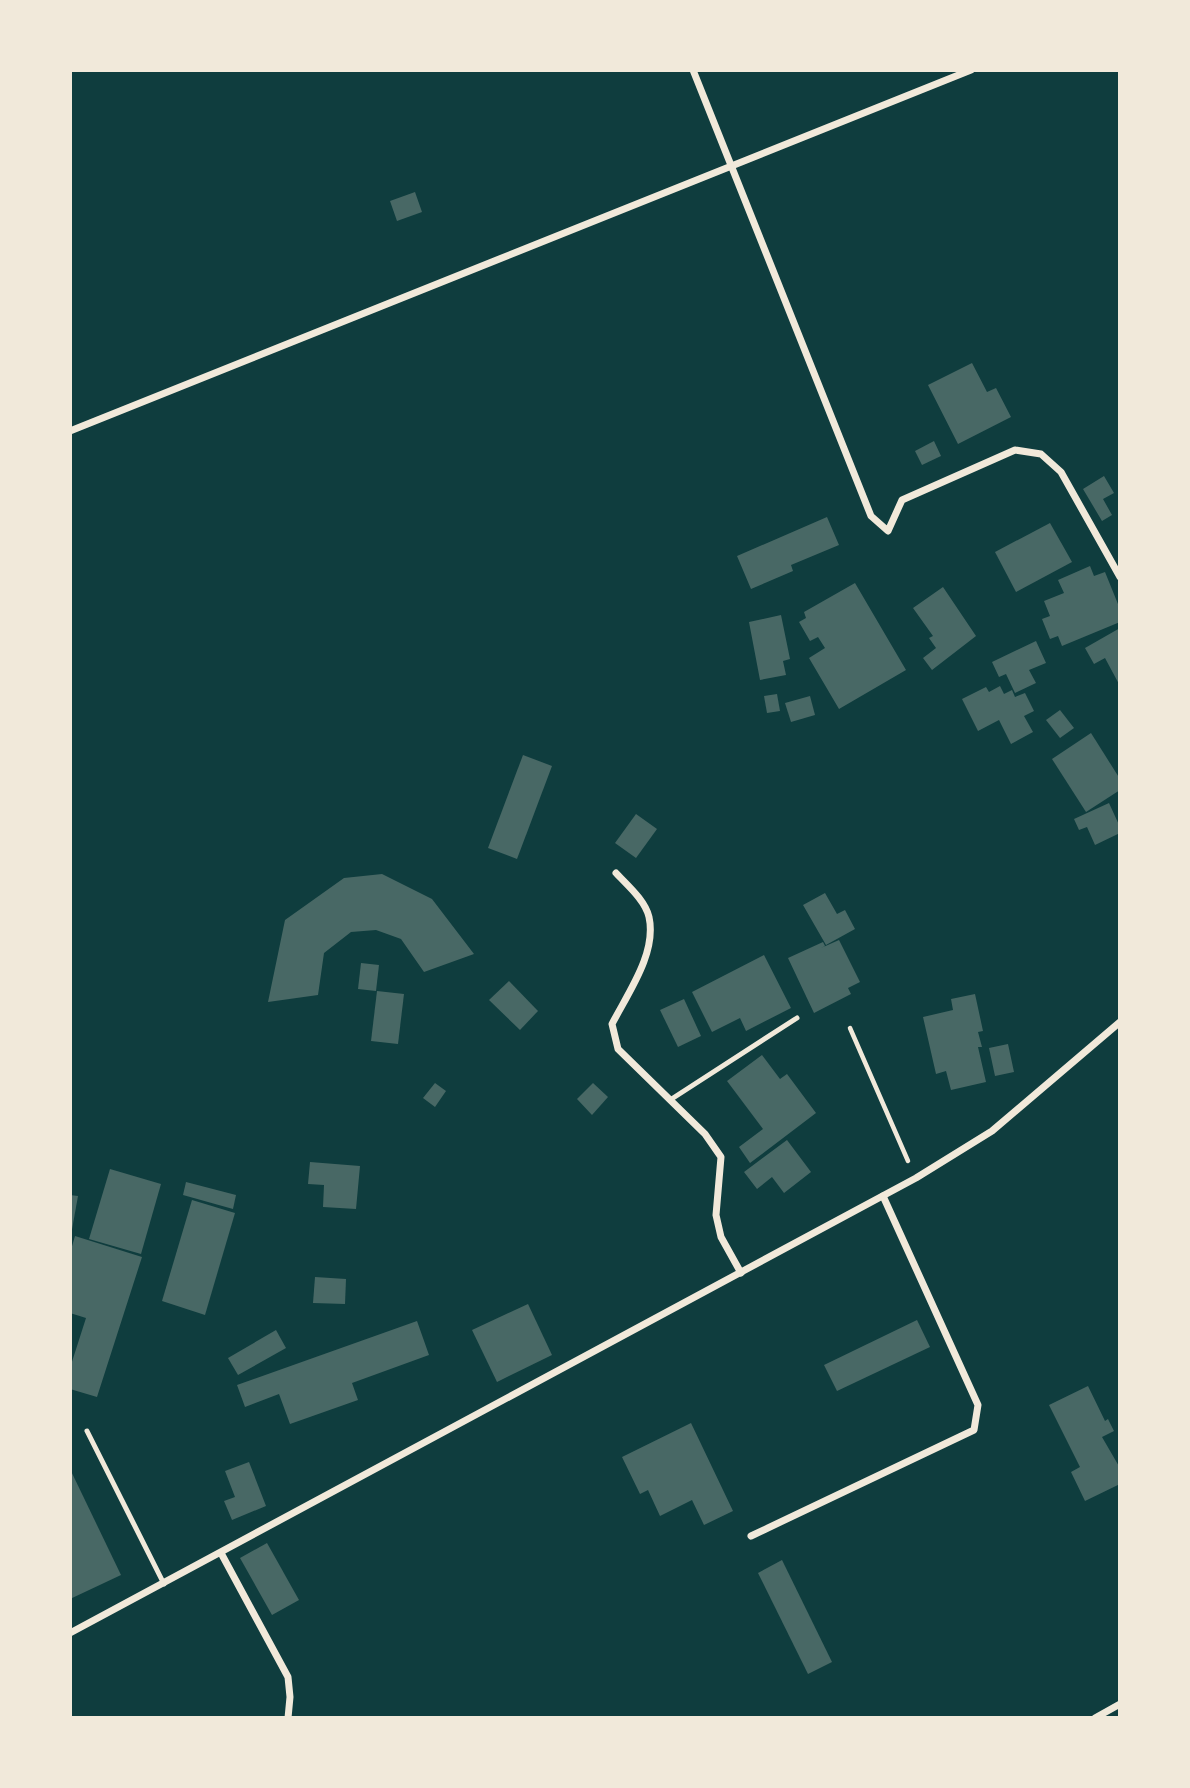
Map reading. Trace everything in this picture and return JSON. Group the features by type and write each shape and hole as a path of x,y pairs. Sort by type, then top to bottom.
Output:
{"street":[{"path":"694,70 871,516 888,531 902,500 1015,450 1041,454 1061,472 1120,577"},
{"path":"70,431 971,70"},
{"path":"615,873 638,898 649,916 648,949 635,982 612,1024 618,1049 705,1134 721,1157 716,1215 721,1237 741,1273"},
{"path":"70,1633 916,1178 992,1131 1120,1022"},
{"path":"751,1536 974,1430 978,1405 883,1196"},
{"path":"221,1553 288,1677 288,1718"},
{"path":"1095,1718 1120,1704"}],"lane":[{"path":"670,1100 797,1018"},
{"path":"87,1431 164,1584"}],"path":[{"path":"850,1028 916,1178"}],"building":[{"path":"415,192 422,212 397,221 390,201"},
{"path":"972,363 987,392 996,388 1011,417 958,444 928,385"},
{"path":"934,441 941,456 922,465 915,451"},
{"path":"1104,476 1114,493 1103,499 1112,515 1102,521 1083,489"},
{"path":"827,517 839,545 791,565 793,571 751,589 737,556"},
{"path":"1050,523 1072,562 1016,592 995,552"},
{"path":"1090,566 1094,576 1105,572 1120,609 1120,622 1062,646 1058,636 1050,639 1042,619 1050,616 1044,601 1064,593 1058,580"},
{"path":"855,583 906,670 839,709 809,658 825,648 818,637 810,641 799,622 806,618 804,612"},
{"path":"943,587 976,636 932,670 923,658 936,648 929,638 933,636 913,608"},
{"path":"781,615 790,659 783,661 786,675 760,680 749,622"},
{"path":"1120,628 1120,686 1105,658 1094,664 1085,648"},
{"path":"1036,641 1046,663 1029,670 1036,683 1015,693 1006,674 999,677 992,662"},
{"path":"1000,686 1004,694 1012,690 1015,697 1025,693 1034,711 1024,716 1033,732 1011,744 999,720 978,731 962,699 986,687 989,692"},
{"path":"777,694 780,711 767,713 764,696"},
{"path":"810,696 815,715 791,722 785,703"},
{"path":"1060,710 1074,728 1060,738 1046,720"},
{"path":"1091,733 1120,779 1120,790 1086,812 1052,759"},
{"path":"523,755 552,766 517,859 488,848"},
{"path":"1109,803 1120,833 1095,845 1087,827 1079,830 1074,819"},
{"path":"636,814 657,829 636,858 615,843"},
{"path":"382,874 432,899 474,954 424,972 401,939 376,930 351,932 324,953 318,995 268,1002 285,920 344,878"},
{"path":"825,893 837,914 845,910 855,929 826,945 803,905"},
{"path":"839,940 860,982 848,988 851,994 814,1013 788,958 823,942 825,946 821,948"},
{"path":"764,955 791,1008 746,1031 740,1018 712,1032 692,992"},
{"path":"361,963 379,965 376,991 358,989"},
{"path":"509,981 538,1011 520,1030 489,1000"},
{"path":"377,991 404,994 398,1044 371,1041"},
{"path":"975,994 983,1031 978,1032 982,1047 978,1047 986,1082 951,1090 946,1071 936,1074 923,1017 953,1010 951,999"},
{"path":"684,999 701,1036 678,1047 660,1010"},
{"path":"1008,1044 1014,1072 995,1076 989,1048"},
{"path":"762,1055 780,1079 787,1074 816,1113 750,1163 739,1147 763,1129 727,1081"},
{"path":"435,1083 446,1091 435,1107 423,1098"},
{"path":"593,1083 608,1097 592,1115 577,1099"},
{"path":"787,1140 811,1172 784,1193 772,1177 757,1189 744,1172"},
{"path":"310,1162 360,1166 356,1209 323,1207 324,1185 308,1184"},
{"path":"110,1169 161,1184 141,1254 89,1239"},
{"path":"186,1182 236,1195 233,1209 183,1195"},
{"path":"70,1195 78,1196 71,1235 70,1235"},
{"path":"192,1200 235,1213 205,1315 162,1301"},
{"path":"75,1236 142,1257 97,1397 70,1389 70,1368 86,1318 70,1313 70,1253"},
{"path":"315,1277 346,1279 345,1304 313,1303"},
{"path":"528,1304 552,1355 497,1382 472,1330"},
{"path":"917,1320 930,1347 837,1391 824,1365"},
{"path":"417,1321 429,1355 352,1383 358,1400 290,1424 279,1394 245,1407 237,1385"},
{"path":"276,1330 286,1348 238,1375 228,1358"},
{"path":"1088,1386 1105,1421 1108,1419 1114,1431 1102,1437 1120,1468 1120,1484 1085,1501 1071,1472 1080,1467 1049,1405"},
{"path":"691,1423 733,1511 704,1525 692,1500 660,1516 648,1490 640,1494 622,1457"},
{"path":"249,1462 266,1506 232,1520 224,1501 235,1497 225,1471"},
{"path":"70,1469 121,1575 70,1599"},
{"path":"267,1543 299,1600 272,1615 240,1558"},
{"path":"782,1560 832,1662 808,1674 758,1573"}]}
